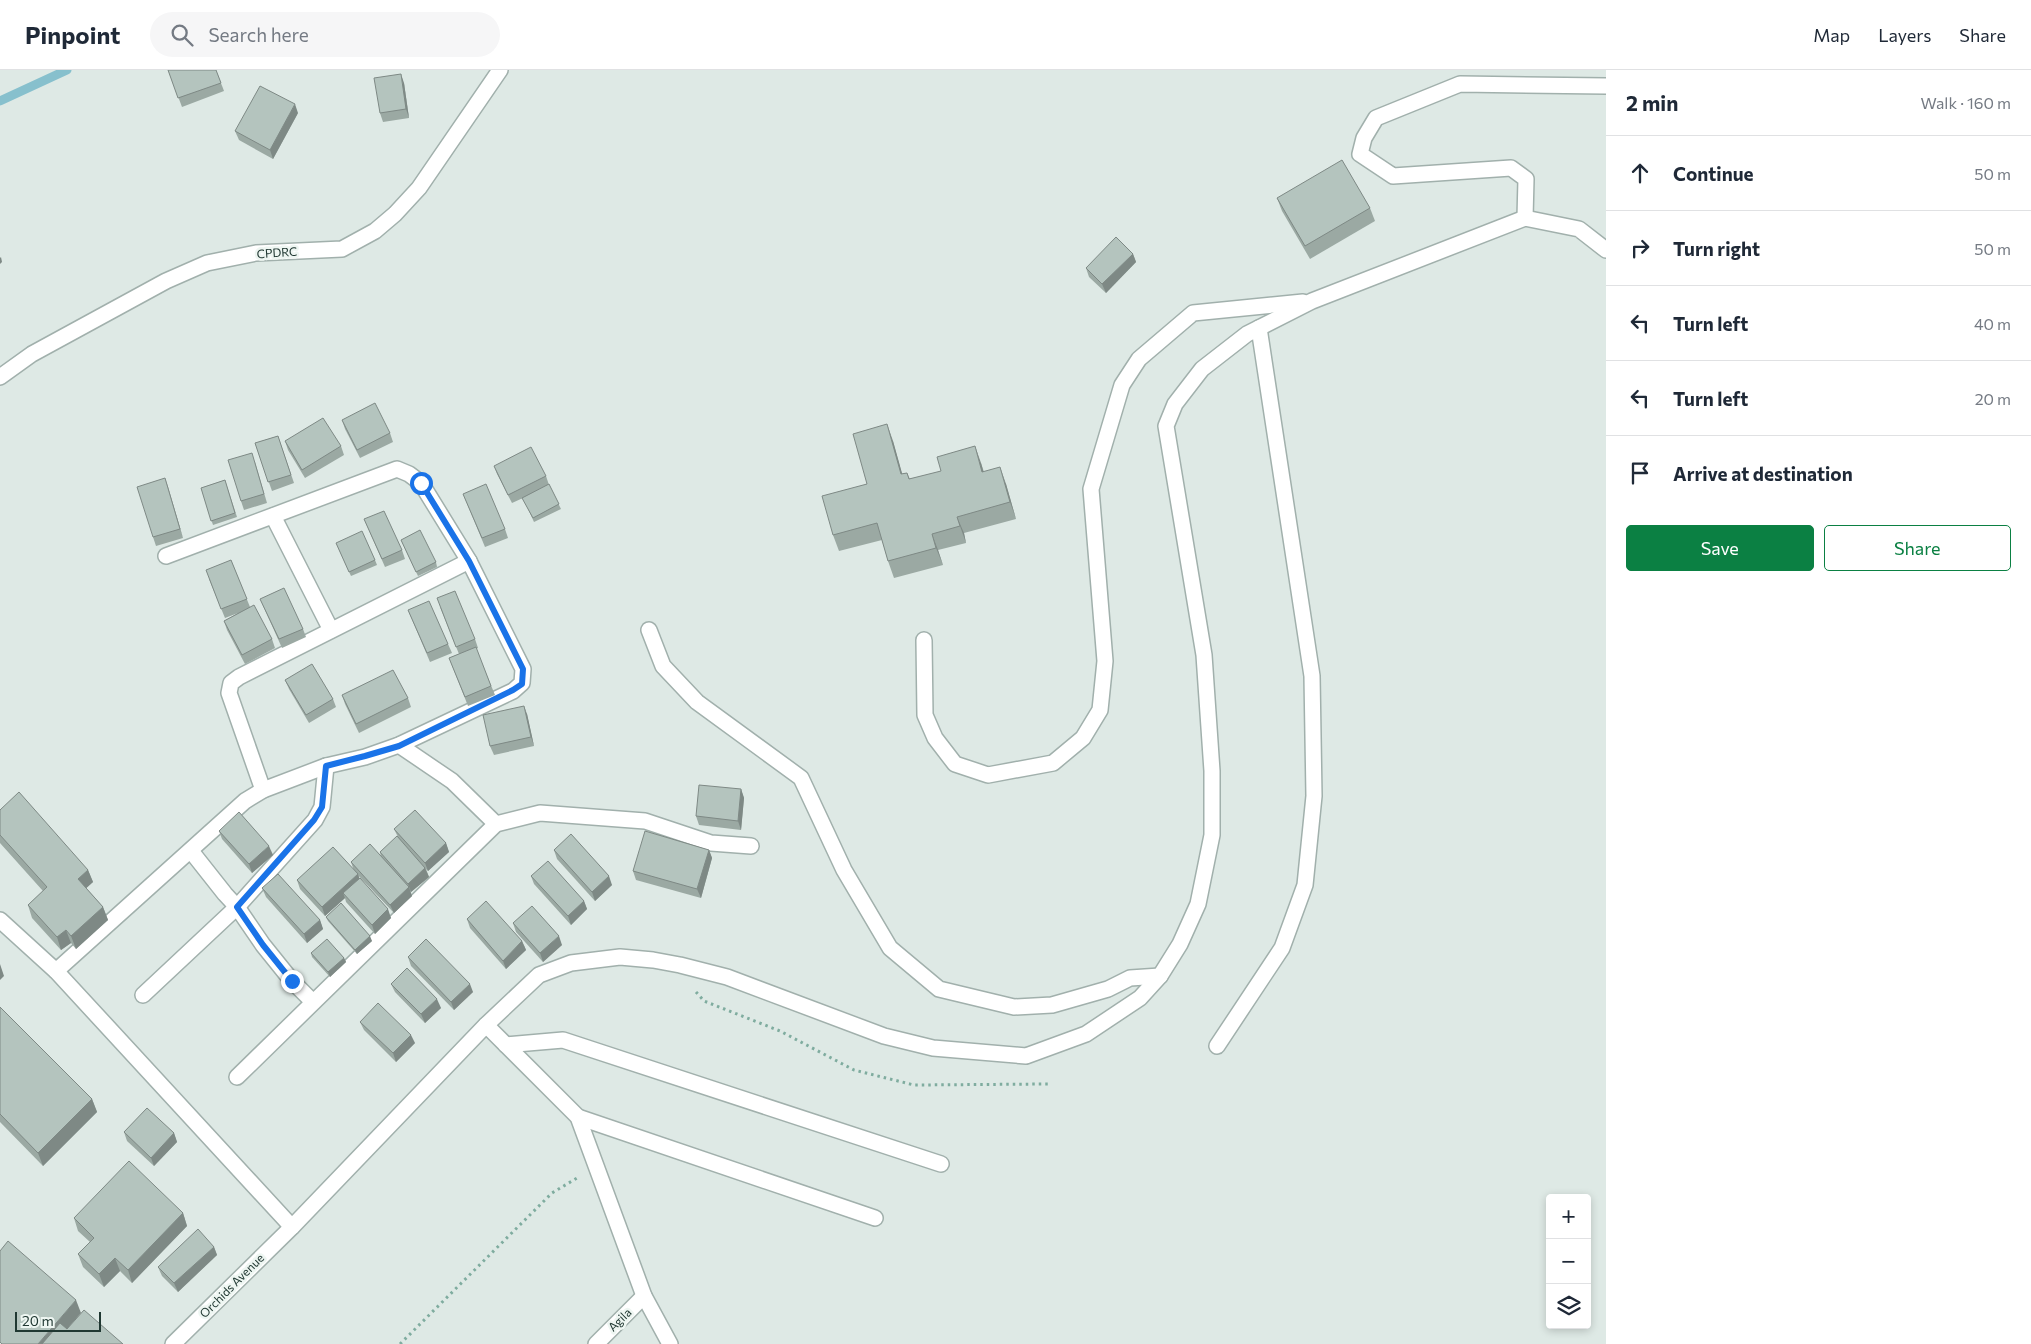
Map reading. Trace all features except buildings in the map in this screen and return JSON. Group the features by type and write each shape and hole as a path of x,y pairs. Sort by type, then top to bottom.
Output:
{"street":[{"name":"CPDRC","path":"0,377 32,354 166,281 207,263 256,253 342,248 375,231 395,214 419,188 500,70"},
{"path":"1524,218 1526,179 1511,168 1393,176 1360,154 1364,138 1376,118 1460,84 1606,86"},
{"path":"924,640 925,715 935,738 955,764 988,775 1053,763 1083,738 1100,710 1105,661 1091,489 1122,385 1139,359 1193,313 1312,301 1524,218 1580,229 1606,250"},
{"name":"Orchids Avenue","path":"173,1344 292,1227 486,1025 539,975 572,963 620,957 653,960 727,977 884,1036 933,1048 1026,1056 1086,1034 1140,998 1160,976 1180,944 1198,904 1212,835 1212,770 1204,655 1166,426 1175,404 1202,368 1247,334 1312,301"},
{"path":"1217,1046 1282,948 1305,885 1314,796 1312,676 1258,328"},
{"path":"56,971 191,851 202,838 245,800 263,790 326,766 399,746 522,684 523,669 469,561 421,483 410,474 397,469 166,556"},
{"path":"273,516 330,630"},
{"path":"263,790 229,693 232,684 239,677 469,561"},
{"path":"649,630 663,666 697,702 801,778 844,870 890,948 939,989 1014,1007 1052,1005 1108,989 1130,978 1160,976"},
{"path":"399,746 452,781 496,824"},
{"path":"143,995 237,907 314,820 322,807 326,766"},
{"path":"237,1077 496,824 540,813 645,821 711,843 750,846"},
{"path":"191,851 237,907 263,945 292,981 313,1002"},
{"path":"0,920 56,971 292,1227"},
{"path":"486,1025 578,1117 644,1296 670,1344"},
{"path":"506,1045 563,1040 941,1164"},
{"path":"578,1117 875,1218"},
{"name":"Agila","path":"596,1344 644,1296"}],"path":[{"path":"680,966 690,986 704,1001 780,1030 854,1070 914,1086 1049,1084"},
{"path":"400,1344 552,1193 596,1166"}],"waterway":[{"path":"0,101 67,70"}],"route":[{"path":"292,981 263,945 237,907 314,820 322,807 326,766 399,746 522,684 523,669 469,561 421,483"}]}
